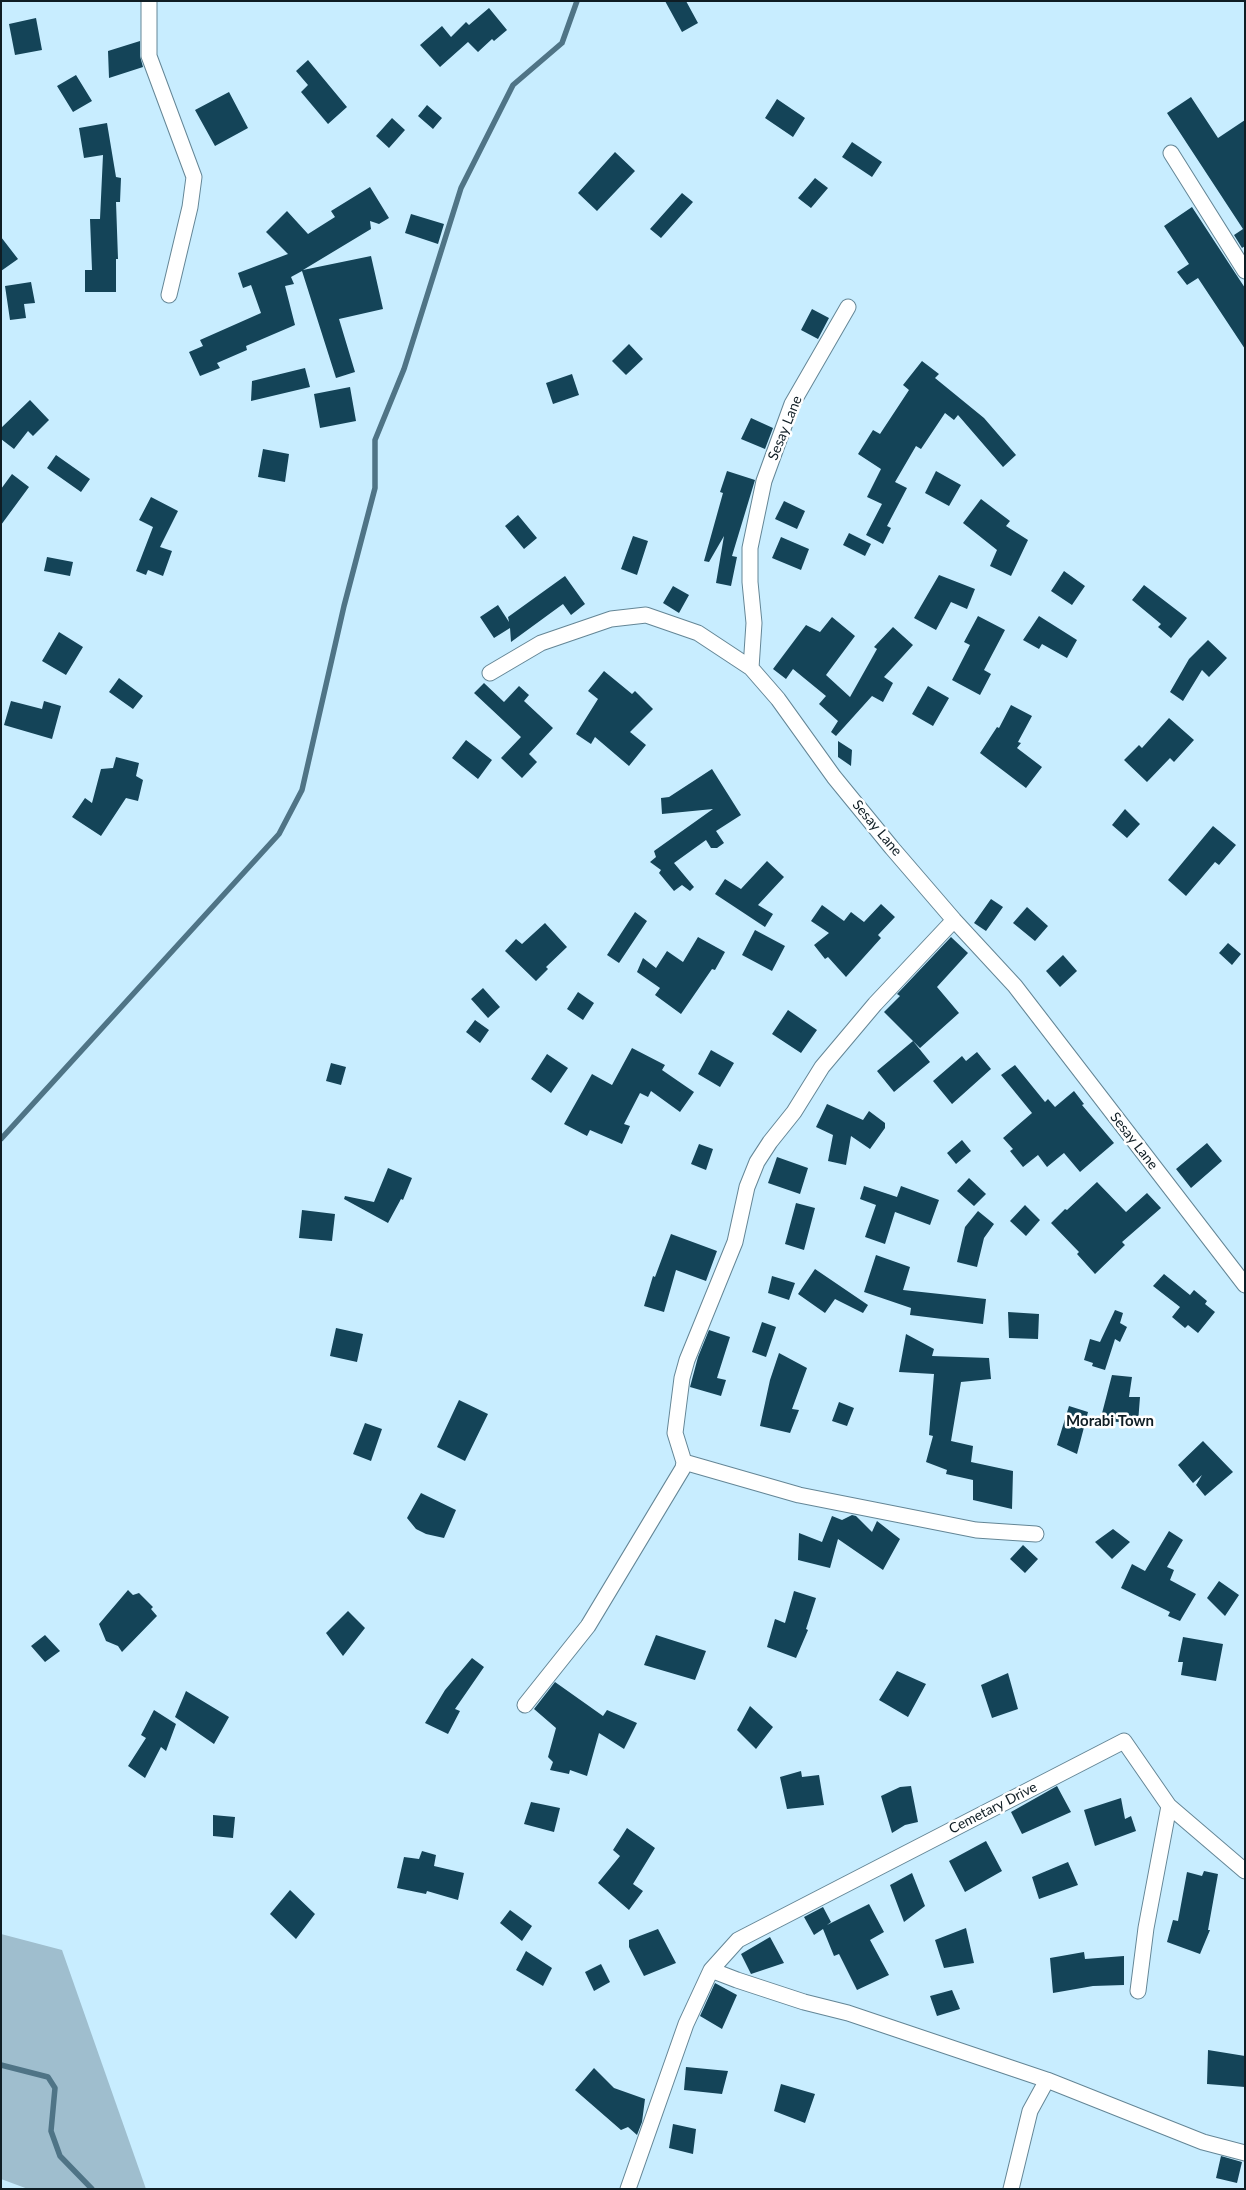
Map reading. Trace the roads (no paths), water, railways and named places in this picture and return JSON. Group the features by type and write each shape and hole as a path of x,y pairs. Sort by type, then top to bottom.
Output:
{"street":[{"path":"149,1 149,56 194,178 190,207 169,295"},
{"path":"1171,153 1245,271"},
{"name":"Sesay Lane","path":"848,307 792,404 764,481 750,548 750,582 754,623 751,668 778,699 834,777 954,920 1015,986 1245,1285"},
{"path":"490,673 541,643 611,619 646,614 698,633 751,668"},
{"path":"525,1705 588,1626 680,1476 684,1462 675,1433 682,1378 687,1360 735,1242 746,1187 758,1162 770,1142 794,1112 822,1067 875,1004 954,920"},
{"path":"684,1462 799,1495 976,1530 1036,1534"},
{"name":"Cemetary Drive","path":"711,1970 738,1940 1124,1741 1169,1806 1245,1871"},
{"path":"1138,1991 1146,1928 1169,1806"},
{"path":"628,2189 681,2034 711,1970 804,2002 848,2013 1047,2080 1203,2142 1245,2153"},
{"path":"1011,2189 1030,2111 1047,2080"}],"waterway":[{"path":"1,1139 279,834 302,790 344,606 375,488 375,440 404,369 461,188 513,85 562,43 577,1"},
{"path":"1,2065 48,2077 55,2088 51,2131 60,2156 92,2189"}],"district":[{"name":"Morabi Town","path":"1110,1421"}]}
